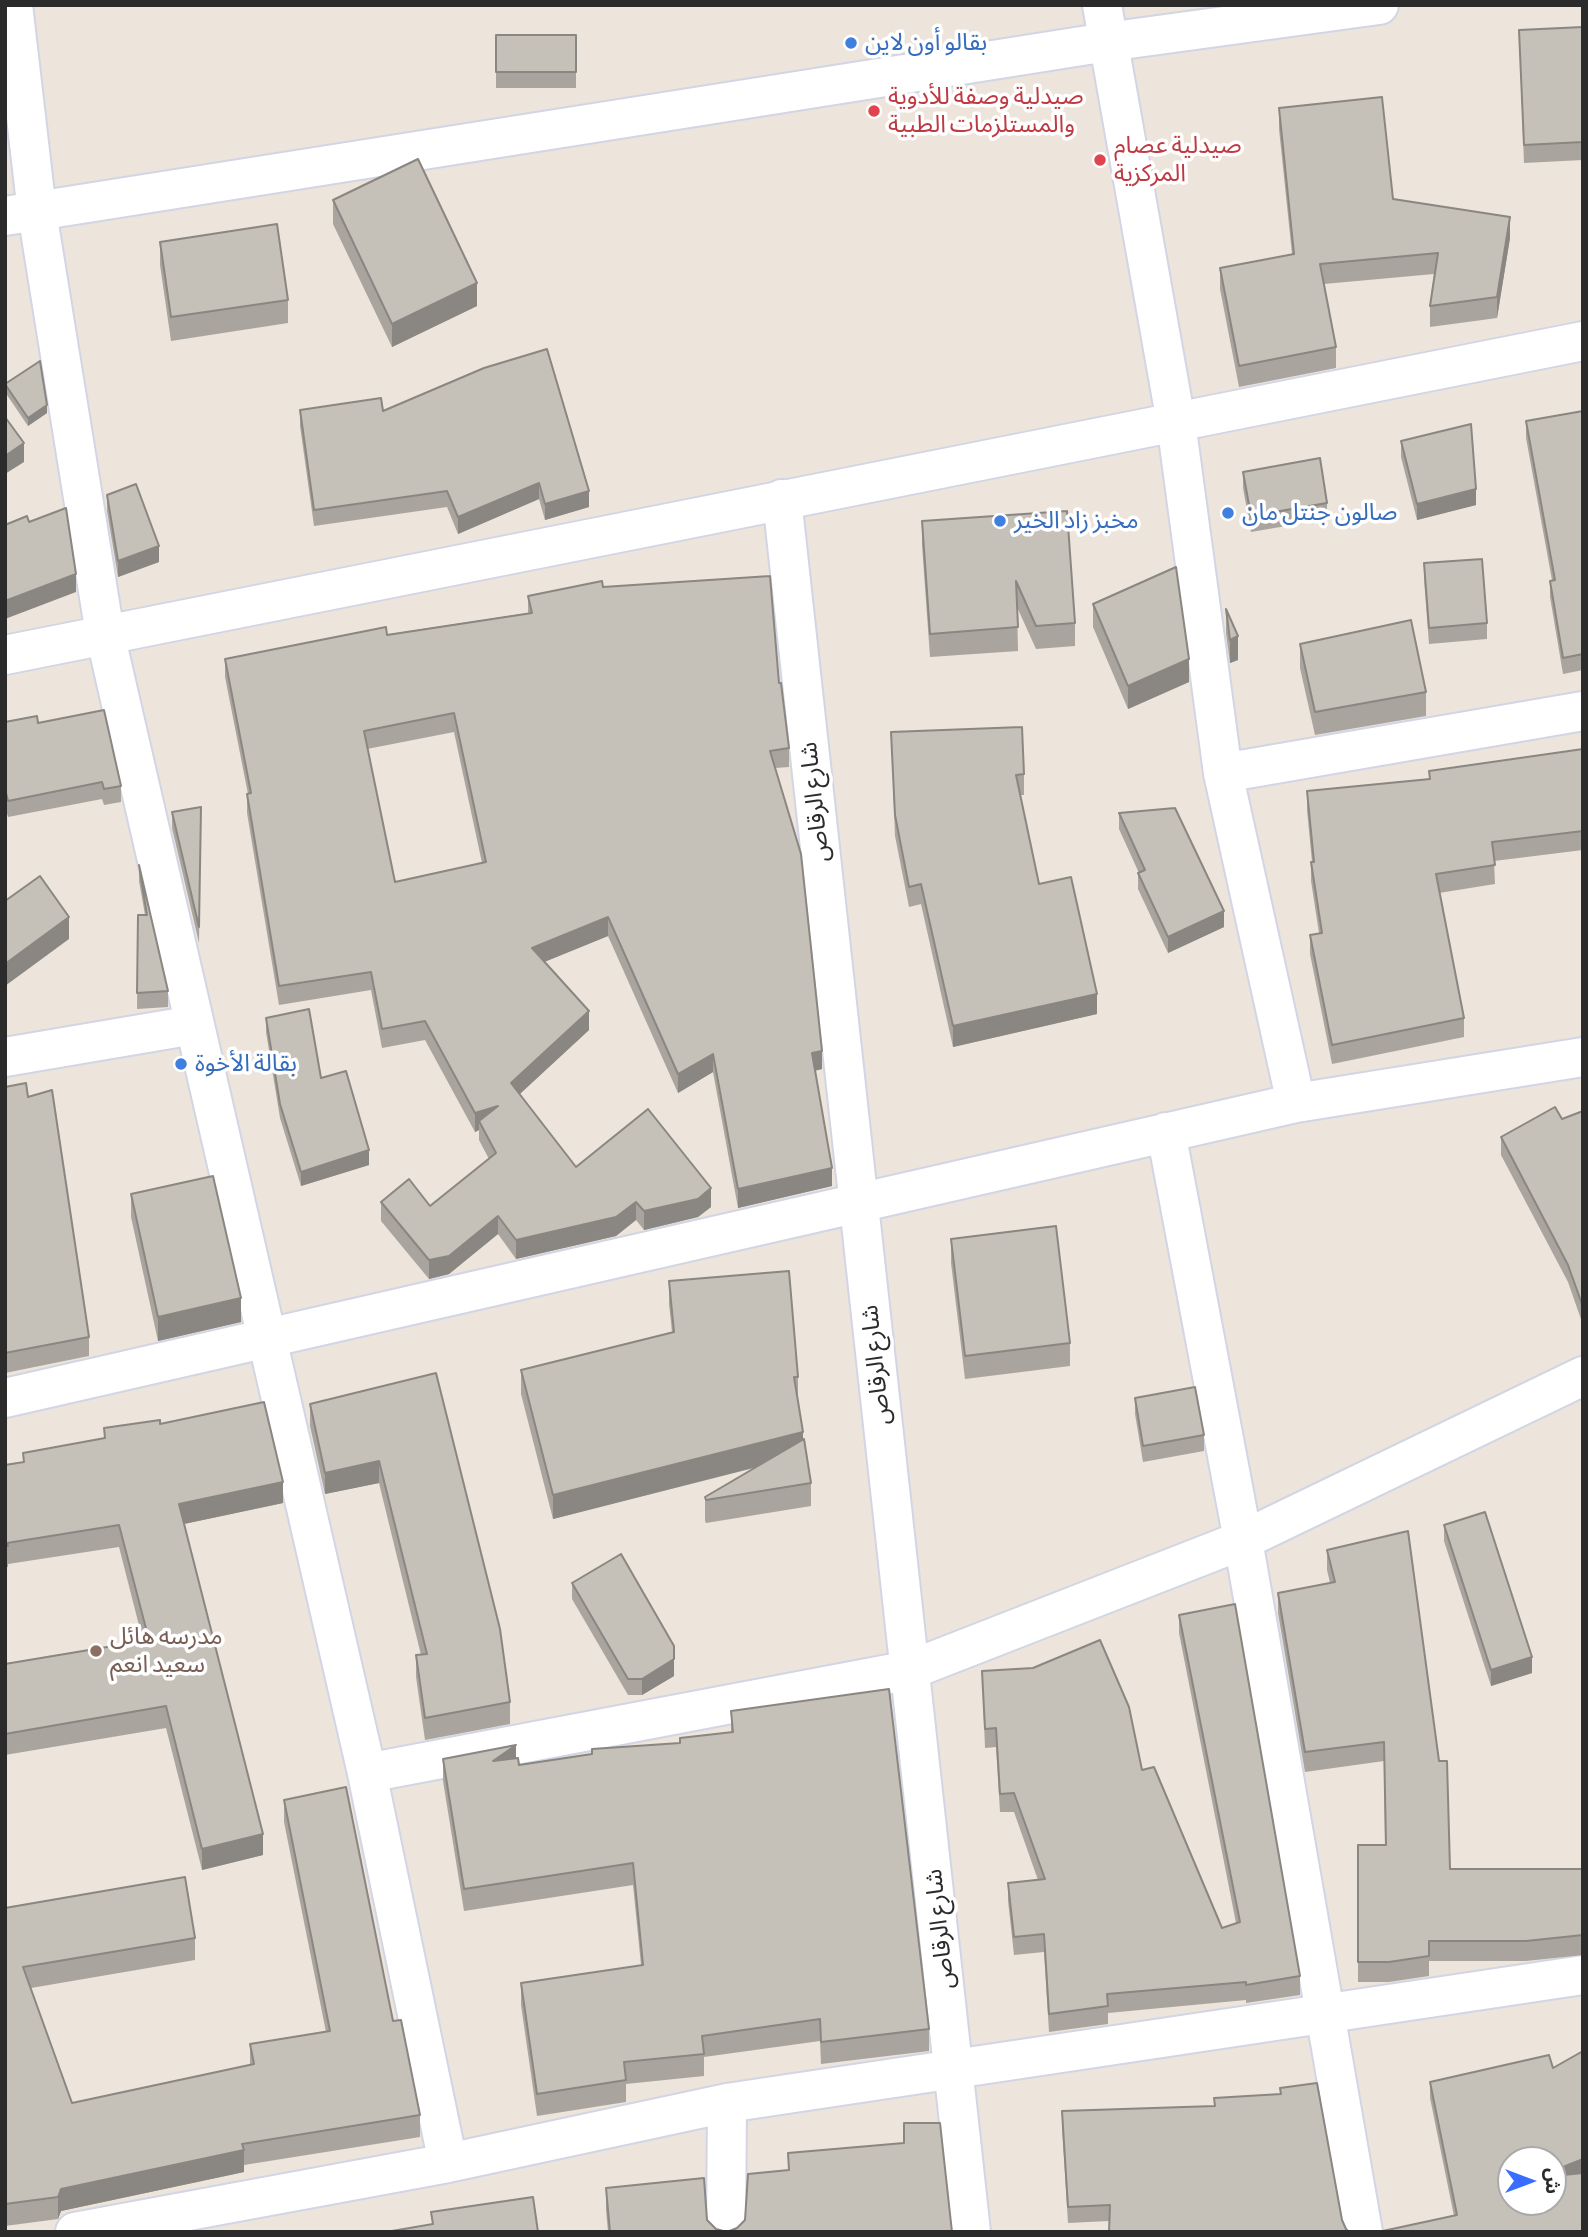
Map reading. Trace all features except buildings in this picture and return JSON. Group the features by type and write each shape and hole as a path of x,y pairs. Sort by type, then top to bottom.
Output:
{"street":[{"path":"13,5 21,214 105,634 367,1773 448,2163"},
{"path":"1102,5 1176,422 1223,774 1296,1103"},
{"path":"21,214 1107,42 1379,5"},
{"path":"5,654 1583,341"},
{"name":"شارع الرقاص","path":"782,499 971,2232"},
{"path":"1223,774 1583,712"},
{"path":"5,1057 194,1025"},
{"path":"5,1398 269,1340 857,1201 1296,1103 1583,1057"},
{"path":"1166,1132 1243,1540 1323,2014 1363,2232"},
{"path":"367,1773 910,1670 1243,1540 1583,1376"},
{"path":"75,2232 237,2217 448,2163 727,2103 1583,1975"},
{"path":"726,2232 727,2103"}],"place":[{"name":"بقالو أون لاين","path":"851,43"},
{"name":"صيدلية وصفة للأدوية والمستلزمات الطبية","path":"874,111"},
{"name":"صيدلية عصام المركزية","path":"1100,160"},
{"name":"صالون جنتل مان","path":"1228,513"},
{"name":"مخبز زاد الخير","path":"1000,521"},
{"name":"بقالة الأخوة","path":"181,1064"},
{"name":"مدرسه هائل سعيد انعم","path":"96,1651"}]}
